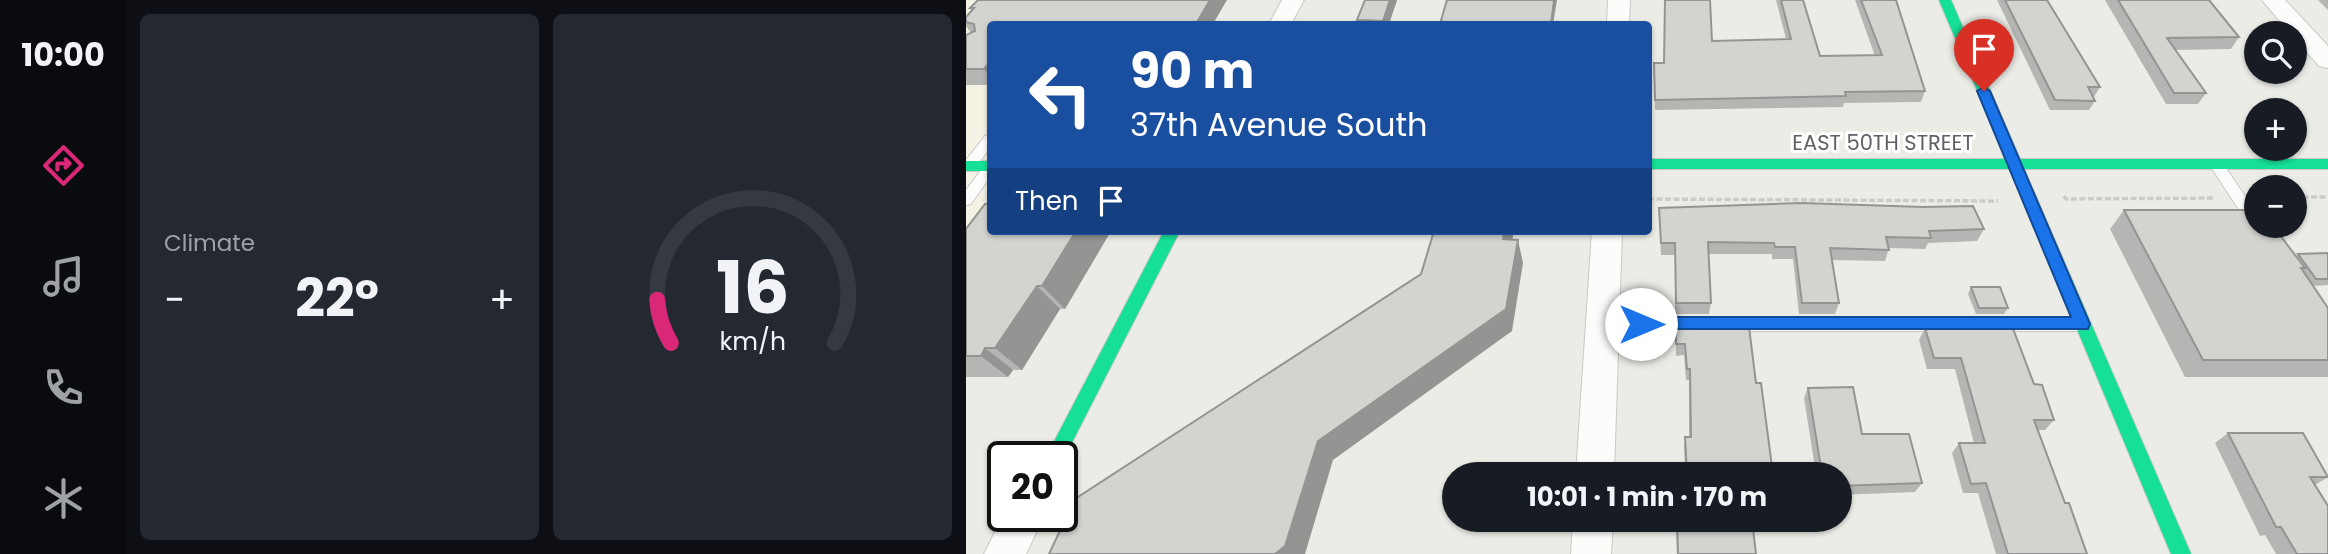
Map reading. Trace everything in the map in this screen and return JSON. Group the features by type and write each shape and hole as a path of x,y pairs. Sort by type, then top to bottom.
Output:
{"street":[{"path":"1282,21 1293,0"},
{"path":"1618,21 1619,0"},
{"path":"1945,0 2181,554"},
{"path":"2273,0 2328,61"},
{"name":"EAST 50TH STREET","path":"1652,164 2328,163"},
{"path":"968,166 987,167"},
{"path":"1063,441 1170,235"},
{"path":"1596,462 1608,235"},
{"path":"1004,554 1016,532"},
{"path":"1591,554 1592,532"}],"lane":[{"path":"968,166 987,143"},
{"path":"2216,164 2244,206"},
{"path":"966,200 987,171"},
{"path":"1603,324 2082,324"}],"path":[{"path":"1652,199 2005,201 2004,195"},
{"path":"2063,196 2066,199 2238,197"},
{"path":"2307,197 2328,197"}],"shaded area":[{"path":"966,0 1130,0 1008,21 987,21 987,192 980,202 987,203 987,228 966,257"}],"building":[{"path":"978,0 1210,0 1198,21 987,21 987,66 984,69 966,69 966,35 975,31 974,24 966,22 966,17 974,8 970,8"},
{"path":"1365,0 1390,0 1383,21 1357,20"},
{"path":"1447,0 1554,0 1551,21 1441,21"},
{"path":"1665,0 1710,0 1712,41 1791,39 1781,0 1803,0 1820,56 1882,55 1861,0 1896,0 1925,91 1845,92 1846,96 1655,100 1654,63 1664,63"},
{"path":"2005,0 2047,0 2100,87 2088,87 2095,101 2055,100"},
{"path":"2118,0 2209,0 2239,37 2167,38 2206,93 2174,93"},
{"path":"1802,203 1973,206 1984,229 1929,231 1931,238 1886,237 1889,250 1830,248 1839,303 1802,303 1795,247 1775,247 1774,243 1708,242 1711,303 1676,303 1675,243 1661,243 1659,208"},
{"path":"987,204 987,235 1074,235 1042,286 1037,286 995,348 985,348 981,356 966,356 966,229"},
{"path":"2124,210 2244,210 2244,238 2282,238 2305,268 2301,268 2328,308 2328,360 2203,360"},
{"path":"1433,235 1504,235 1503,239 1518,240 1506,309 1318,441 1285,546 1275,554 1049,554 1059,532 1078,532 1078,497 1421,274"},
{"path":"2328,253 2328,279 2316,279 2298,254"},
{"path":"1971,287 2000,287 2008,308 1979,308"},
{"path":"1676,322 1711,322 1712,327 1749,327 1756,383 1761,383 1771,462 1686,462 1685,437 1691,437 1690,369 1687,369 1685,344 1676,344"},
{"path":"2012,326 2034,384 2042,385 2054,420 2034,420 2087,554 2008,554 1986,483 1971,484 1959,443 1985,443 1961,358 1934,358 1925,328"},
{"path":"1853,387 1862,434 1909,434 1922,483 1852,486 1852,462 1820,462 1808,388"},
{"path":"2228,433 2303,433 2328,477 2310,477 2328,506 2328,554 2297,554 2281,527 2276,527"},
{"path":"1677,532 1753,532 1756,554 1678,554"}],"traffic: fast":[{"path":"1945,0 2181,554"},
{"path":"1652,164 2328,164"},
{"path":"966,166 987,166"},
{"path":"1063,441 1170,235"}],"route":[{"path":"1641,324 2082,324 1984,91"}]}
